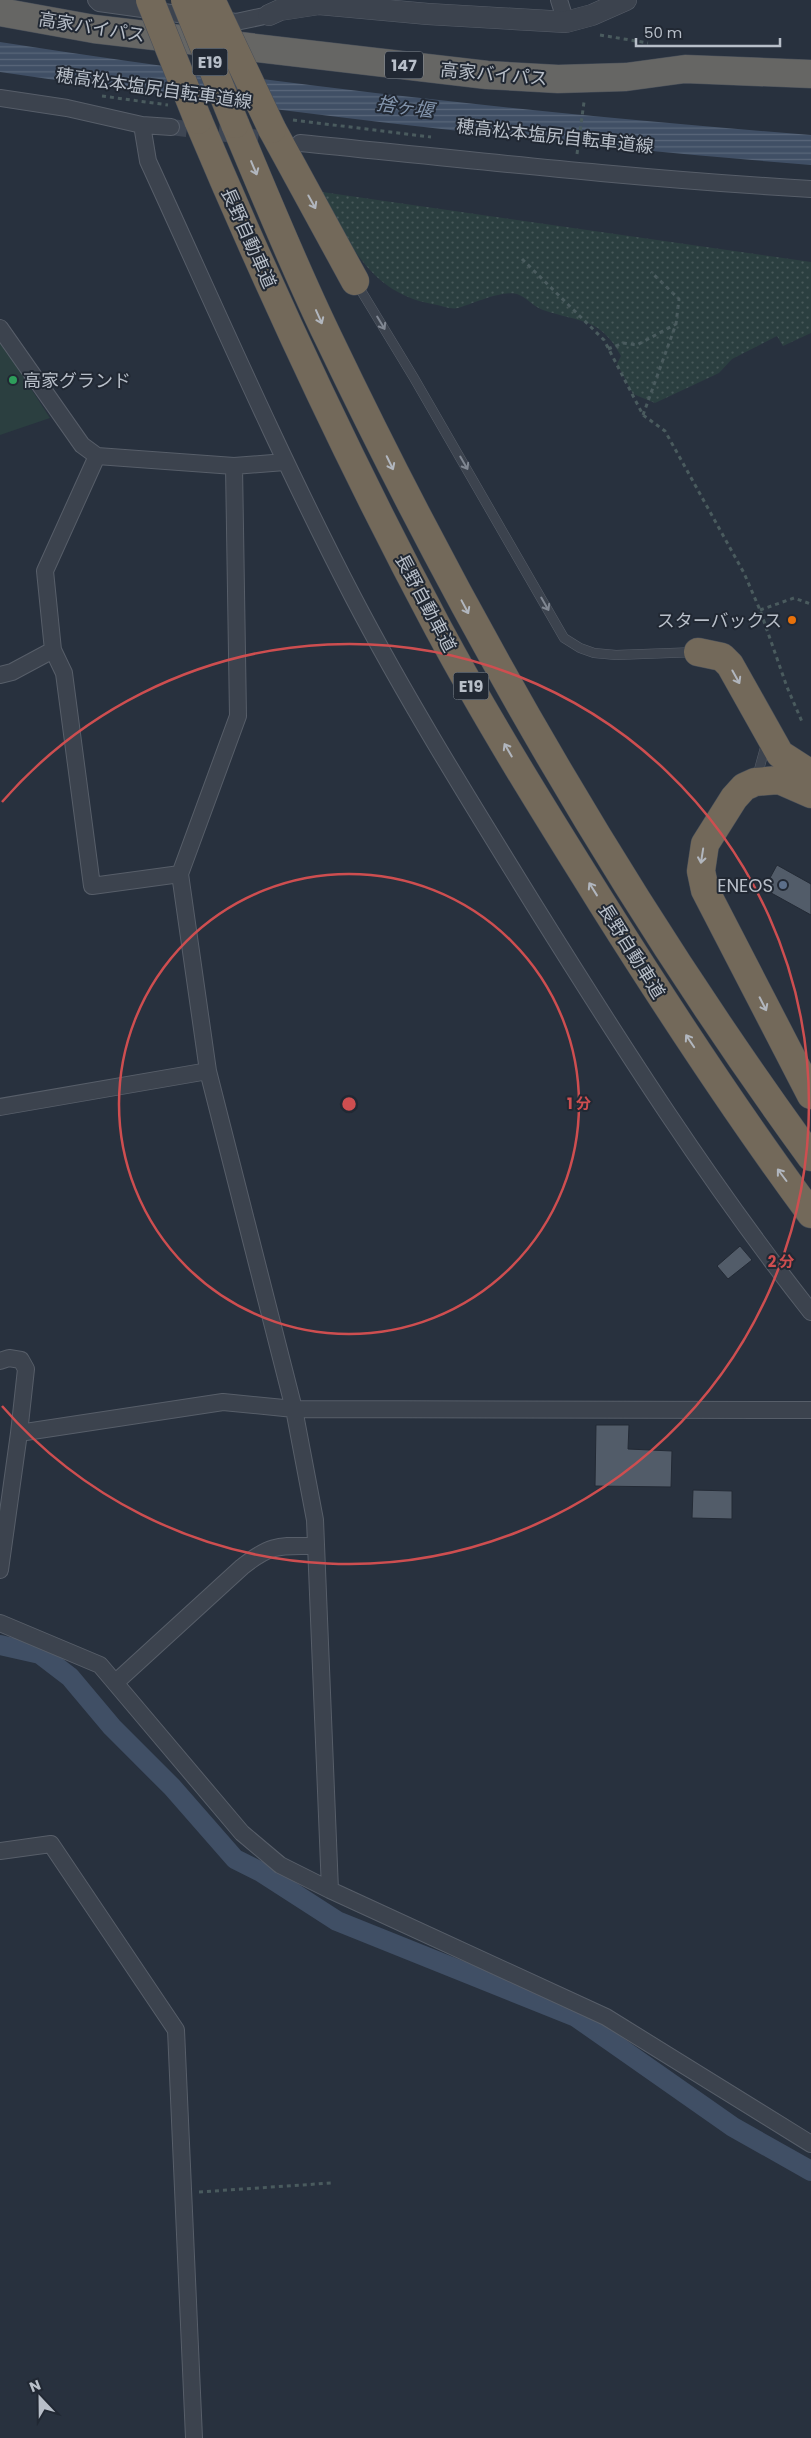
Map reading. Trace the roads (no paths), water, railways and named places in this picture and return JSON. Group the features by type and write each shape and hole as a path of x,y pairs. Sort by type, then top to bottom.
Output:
{"highway":[{"name":"長野自動車道","path":"150,0 198,120 298,348 439,630 525,780 673,1016 770,1159 811,1214"},
{"name":"長野自動車道","path":"185,0 234,124 327,334 408,499 470,617 610,855 701,1000 811,1157"},
{"path":"212,2 281,124 355,282"},
{"name":"高家バイパス","path":"0,12 94,29 487,75 558,79 626,76 685,69 811,74"},
{"path":"698,652 722,657 730,665 780,754 811,774"},
{"path":"811,794 779,780 755,782 744,787 734,798 705,844 701,871 705,890 811,1094"}],"street":[{"path":"96,0 99,3 236,22 275,8 319,4 428,14 566,22 592,15 626,0"},
{"path":"559,0 566,22"},
{"path":"0,98 67,108 142,125 170,128"},
{"path":"142,125 148,162 285,462 354,599 449,767 569,961 680,1132 811,1312"},
{"path":"300,143 580,171 811,189"},
{"path":"0,328 82,445 97,456 234,466 285,462"},
{"path":"97,456 45,571 53,650 64,673 92,886 180,874"},
{"path":"234,466 238,716 180,874 208,1071 294,1409 315,1520 330,1890"},
{"path":"0,675 12,672 53,650"},
{"path":"0,1107 208,1071"},
{"path":"0,1361 10,1358 21,1360 26,1369 0,1570"},
{"path":"19,1433 223,1402 294,1409 811,1410"},
{"path":"116,1683 242,1566 262,1552 280,1546 316,1546"},
{"path":"0,1623 100,1665 242,1833 280,1865 330,1890 606,2017 811,2144"},
{"path":"0,1851 51,1844 176,2030 194,2438"}],"lane":[{"path":"355,282 419,387 564,638 580,648 594,653 616,655 698,652"},
{"path":"755,782 765,752 765,729"}],"water":[{"name":"捨ヶ堰","path":"0,42 202,71 405,96 608,118 811,135 811,165 608,147 405,125 202,100 0,72"}],"waterway":[{"path":"0,1645 40,1654 70,1677 112,1727 172,1787 235,1859 261,1872 337,1921 576,2017 733,2127 811,2171"}],"tunnel":[{"path":"171,127 283,141"}],"place":[{"name":"高家グランド","path":"13,380"},
{"name":"スターバックス","path":"792,620"},
{"name":"ENEOS","path":"783,885"}]}
